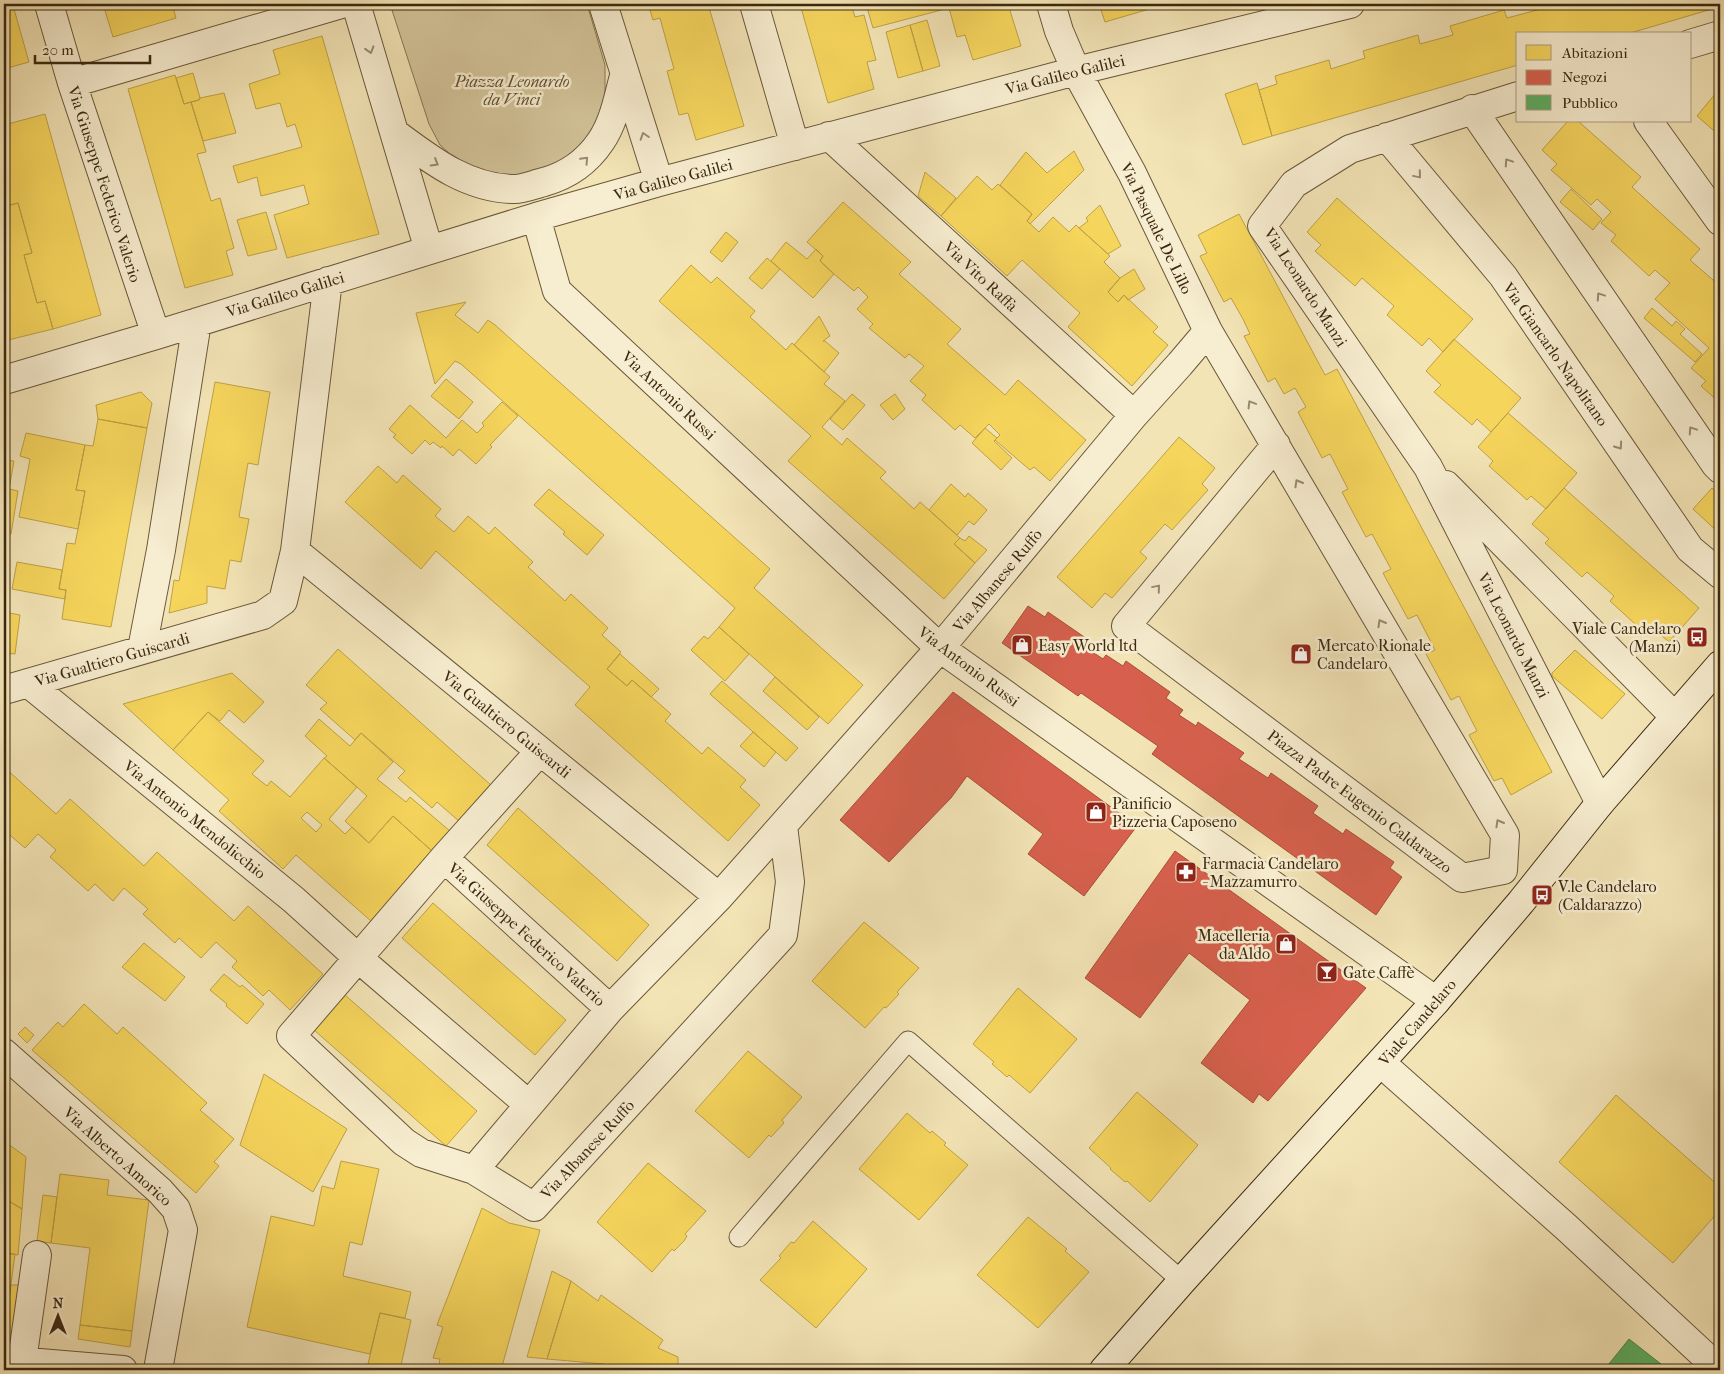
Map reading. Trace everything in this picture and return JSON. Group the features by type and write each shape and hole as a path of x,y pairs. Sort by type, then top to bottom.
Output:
{"street":[{"name":"Via Giuseppe Federico Valerio","path":"49,4 72,83 156,335"},
{"path":"72,83 341,4"},
{"path":"356,4 430,250"},
{"path":"602,4 659,182"},
{"path":"754,4 795,146"},
{"name":"Via Pasquale De Lillo","path":"1051,4 1059,31 1076,71 1132,173 1208,331 1276,446"},
{"name":"Via Galileo Galilei","path":"4,380 156,335 536,217 659,182 1076,71 1349,4"},
{"path":"1692,43 1720,35"},
{"path":"396,134 428,159 468,180 487,186 516,189 553,179 581,165 602,140 612,117 624,76"},
{"name":"Via Leonardo Manzi","path":"1516,97 1350,148 1294,184 1262,226 1428,466 1600,803"},
{"path":"1472,109 1720,469"},
{"path":"1649,122 1720,221"},
{"name":"Via Vito Raffa","path":"829,136 1134,416"},
{"name":"Via Giancarlo Napolitano","path":"1387,137 1502,276 1690,549 1720,574"},
{"name":"Via Antonio Russi","path":"536,217 557,291 940,648 1436,1001"},
{"name":"Via Gualtiero Guiscardi","path":"16,686 263,615 284,601 295,552 328,281"},
{"path":"142,649 162,550 196,322"},
{"name":"Via Albanese Ruffo","path":"782,826 790,882 783,935 534,1207 474,1170 610,1009 719,897 782,826 940,648 1134,416 1208,331"},
{"path":"1276,446 1505,835 1504,870 1521,902"},
{"name":"Piazza Padre Eugenio Caldarazzo","path":"1276,446 1126,626 1462,878 1504,870"},
{"name":"Via Leonardo Manzi","path":"1428,466 1675,717"},
{"name":"Via Gualtiero Guiscardi","path":"295,552 719,897"},
{"name":"Viale Candelaro","path":"1104,1370 1182,1281 1382,1063 1521,902 1600,803 1720,665"},
{"name":"Via Antonio Mendolicchio","path":"16,686 294,900 358,958 528,1104"},
{"path":"474,1170 421,1153 404,1142 291,1036 444,858 540,751"},
{"name":"Via Giuseppe Federico Valerio","path":"444,858 610,1009"},
{"name":"Via Alberto Amorico","path":"4,1053 160,1191 176,1209 183,1230 158,1370"},
{"path":"1382,1063 1566,1227 1720,1370"},
{"path":"37,1255 13,1360 123,1370"}],"lane":[{"path":"739,1237 908,1041 1182,1281"}],"green space":[{"name":"Piazza Leonardo da Vinci","path":"390,4 587,4 605,65 605,102 592,132 576,154 550,169 518,178 485,173 461,164 440,145 429,124"}],"building: Abitazioni":[{"path":"4,4 14,4 29,62 4,69"},
{"path":"103,4 172,4 176,18 113,37"},
{"path":"648,4 708,4 744,126 696,140 688,113 679,115 667,71 674,69 660,18 653,20"},
{"path":"800,4 851,4 855,17 864,15 876,60 867,62 874,89 828,103"},
{"path":"866,4 1008,4 1021,46 973,60 965,35 957,37 949,8 873,28"},
{"path":"1099,4 1152,4 1153,8 1105,22"},
{"path":"1540,4 1711,4 1712,9 1634,32 1516,32 1516,66 1272,136 1259,90 1277,84 1275,76 1329,60 1331,69 1365,58 1363,51 1418,35 1420,44 1453,35 1450,26 1504,10 1507,18 1541,9"},
{"path":"927,20 940,66 923,71 910,25"},
{"path":"910,25 923,71 898,78 886,32"},
{"path":"322,36 379,234 287,258 274,215 309,204 304,185 261,196 257,177 238,183 233,166 302,147 295,124 287,127 280,103 256,109 249,84 280,74 273,50"},
{"path":"193,73 200,98 199,100 184,104 176,78"},
{"path":"175,75 184,104 191,102 203,141 206,152 197,154 211,201 220,198 234,248 226,251 233,275 185,288 128,89"},
{"path":"1257,83 1272,136 1243,145 1225,94"},
{"path":"1720,88 1720,136 1697,116"},
{"path":"224,93 236,133 203,141 191,102"},
{"path":"45,114 101,315 53,329 45,301 37,303 24,255 32,253 18,203 9,205 4,185 4,125"},
{"path":"1567,122 1579,122 1641,177 1632,187 1700,249 1690,260 1720,286 1720,403 1701,386 1706,381 1691,368 1709,348 1655,299 1670,283 1655,270 1649,276 1611,241 1616,235 1601,223 1611,212 1597,199 1591,205 1551,170 1557,164 1542,150"},
{"path":"1074,151 1084,170 1030,224 1027,221 1032,214 1000,185 1026,152 1047,173"},
{"path":"925,172 956,198 941,216 918,196"},
{"path":"977,176 992,190 998,184 1032,214 1027,221 1039,232 1053,217 1069,232 1076,225 1110,256 1104,262 1120,278 1108,292 1118,302 1124,295 1158,327 1153,332 1168,345 1132,386 1068,327 1080,313 1022,260 1007,276 941,216"},
{"path":"1571,189 1602,219 1593,230 1560,202"},
{"path":"1337,198 1473,319 1443,352 1429,338 1422,346 1387,315 1394,306 1362,278 1355,286 1315,251 1321,245 1307,232"},
{"path":"843,202 911,262 899,274 961,329 947,344 1005,395 1018,380 1086,440 1050,481 1034,467 1030,470 995,440 1000,435 989,424 975,438 960,425 955,430 922,400 926,395 910,381 924,366 909,354 905,358 869,328 873,324 857,309 868,297 858,287 854,291 834,274 820,261 823,256 807,242"},
{"path":"18,203 32,253 24,255 37,303 45,301 53,329 4,341 4,207"},
{"path":"1100,205 1121,246 1108,254 1079,228 1088,221 1086,218"},
{"path":"266,212 277,249 248,256 237,220"},
{"path":"1239,214 1325,375 1337,369 1552,772 1511,795 1502,778 1494,781 1469,735 1477,731 1459,696 1451,700 1426,654 1435,650 1417,615 1408,619 1383,573 1391,569 1372,534 1366,537 1342,492 1348,489 1330,454 1322,458 1298,412 1306,407 1295,388 1284,394 1275,378 1268,382 1244,336 1250,334 1243,319 1231,298 1224,302 1200,256 1207,253 1198,235"},
{"path":"726,232 738,242 722,262 710,252"},
{"path":"786,242 807,259 816,249 823,256 820,261 834,274 813,298 771,261"},
{"path":"767,258 780,269 762,289 749,278"},
{"path":"691,265 711,283 717,277 755,311 750,317 786,350 792,343 830,377 824,384 845,401 822,427 842,445 847,438 886,472 880,478 914,509 920,502 960,538 954,544 975,563 944,599 788,461 811,436 659,301"},
{"path":"1134,269 1145,289 1128,300 1124,295 1118,302 1108,292 1120,278"},
{"path":"466,302 455,315 478,333 488,320 495,325 770,569 754,588 863,685 828,724 719,627 735,608 461,364 455,361 435,384 416,313"},
{"path":"1652,308 1672,326 1676,321 1685,329 1680,334 1702,354 1695,362 1644,318"},
{"path":"819,316 830,336 823,341 839,353 824,372 794,345"},
{"path":"1454,339 1521,398 1491,432 1477,419 1472,425 1434,392 1441,385 1426,371"},
{"path":"446,379 473,402 459,419 431,396"},
{"path":"215,382 270,392 258,465 248,463 239,517 249,519 241,562 230,560 225,589 207,586 207,603 169,613 174,580 179,581"},
{"path":"141,392 152,403 147,428 98,419 96,405"},
{"path":"852,394 865,405 843,430 830,419"},
{"path":"895,394 905,409 893,420 880,405"},
{"path":"502,402 518,416 490,445 492,447 476,464 459,449 453,456 442,446 441,448 433,442 430,445 425,440 412,454 393,437 396,435 389,429 410,405 446,438 462,420 477,433 484,426 482,423"},
{"path":"1508,413 1577,473 1546,509 1531,496 1527,500 1489,466 1493,461 1478,447"},
{"path":"98,419 147,428 111,627 62,619 66,590 59,589 67,543 75,544 85,491 76,490 85,445 93,446"},
{"path":"985,428 997,438 994,441 1012,458 1001,470 972,443"},
{"path":"26,433 85,445 76,490 85,491 78,529 19,517 30,459 20,456"},
{"path":"1179,437 1215,468 1202,484 1208,490 1172,530 1165,524 1140,552 1147,558 1112,598 1105,593 1092,608 1057,577"},
{"path":"4,460 14,461 9,489 18,491 11,534 4,533"},
{"path":"378,466 397,483 403,475 441,509 435,516 454,532 468,516 489,534 495,527 533,562 528,567 565,601 571,594 608,628 602,635 621,652 607,669 627,686 632,680 671,714 665,721 702,754 708,747 746,780 740,787 760,805 728,841 575,705 590,687 436,551 421,569 345,502"},
{"path":"951,484 965,497 968,493 987,510 974,525 969,521 957,535 929,510"},
{"path":"1564,488 1699,608 1669,642 1654,629 1648,636 1610,601 1614,596 1587,572 1582,577 1545,543 1549,539 1532,524"},
{"path":"1712,488 1720,495 1720,534 1693,509"},
{"path":"549,489 604,535 587,555 563,534 565,532 534,505"},
{"path":"969,536 987,550 975,563 954,544 960,538 965,541"},
{"path":"17,562 62,570 59,589 66,590 65,599 12,589"},
{"path":"4,612 20,615 15,654 4,653"},
{"path":"719,627 749,654 725,681 691,650 704,636 708,639"},
{"path":"338,649 492,786 460,822 437,802 432,808 398,778 405,771 361,733 355,740 320,709 327,703 306,685"},
{"path":"1575,650 1625,694 1602,719 1552,676 1552,673"},
{"path":"620,654 659,689 651,697 632,680 627,686 607,669"},
{"path":"232,673 264,702 244,723 229,710 220,721 208,712 173,750 123,704"},
{"path":"775,677 819,717 807,730 763,691"},
{"path":"722,681 798,748 786,761 710,694"},
{"path":"208,712 264,761 252,774 267,786 271,781 290,797 324,758 357,787 329,819 345,834 352,827 369,843 393,816 433,852 371,921 296,855 283,869 219,811 229,800 173,750","holes":["307,812 322,825 316,832 301,818"]},
{"path":"319,719 350,746 361,733 393,762 377,779 406,802 410,797 451,832 433,852 393,816 369,843 345,821 367,796 324,758 327,756 305,736"},
{"path":"753,732 776,752 764,767 740,746"},
{"path":"4,767 56,814 70,799 144,866 157,852 234,921 248,906 323,974 290,1010 269,990 263,996 232,967 237,961 216,942 201,958 179,938 175,943 143,914 148,909 124,888 113,901 95,884 88,891 50,857 56,850 38,834 25,848 5,831 4,833"},
{"path":"518,808 649,925 617,961 487,845"},
{"path":"433,903 566,1020 535,1055 402,938"},
{"path":"864,922 919,968 897,992 899,994 865,1028 812,981"},
{"path":"144,943 185,977 165,1001 122,967"},
{"path":"224,974 240,987 242,985 264,1004 247,1024 210,990"},
{"path":"1018,988 1077,1039 1030,1093 1009,1075 1007,1077 992,1064 994,1062 973,1044"},
{"path":"345,995 477,1111 446,1146 314,1030"},
{"path":"84,1004 117,1034 123,1027 207,1103 200,1110 234,1139 214,1162 219,1166 196,1193 32,1050 58,1022 63,1027"},
{"path":"25,1027 34,1035 27,1043 18,1034"},
{"path":"748,1051 802,1097 782,1120 784,1123 771,1137 769,1135 749,1158 695,1111"},
{"path":"264,1074 347,1129 313,1192 240,1145"},
{"path":"1137,1092 1198,1145 1150,1202 1127,1181 1125,1182 1110,1169 1089,1148"},
{"path":"1616,1095 1720,1187 1720,1210 1673,1263 1559,1162"},
{"path":"907,1113 930,1133 932,1131 946,1143 944,1145 968,1165 919,1220 859,1169"},
{"path":"4,1141 26,1157 22,1209 4,1198"},
{"path":"341,1161 379,1169 362,1245 350,1242 343,1276 411,1292 405,1318 380,1313 370,1354 247,1327 271,1216 314,1226 322,1186 334,1189"},
{"path":"648,1163 706,1211 685,1234 687,1236 684,1241 674,1251 672,1249 652,1272 597,1222"},
{"path":"60,1174 109,1180 107,1195 149,1200 132,1331 80,1325 90,1248 51,1243"},
{"path":"43,1195 57,1197 51,1243 37,1241"},
{"path":"4,1198 22,1209 18,1255 4,1253"},
{"path":"482,1208 509,1223 540,1230 501,1370 438,1370 440,1359 433,1358 443,1327 437,1325"},
{"path":"1028,1217 1067,1249 1065,1251 1089,1272 1038,1328 977,1275"},
{"path":"813,1221 867,1269 816,1328 760,1280 781,1258 779,1256 791,1242 794,1243"},
{"path":"4,1253 15,1254 6,1322 4,1322"},
{"path":"552,1271 571,1281 547,1359 527,1357"},
{"path":"571,1281 598,1301 601,1295 663,1340 658,1348 678,1357 678,1370 604,1370 604,1364 547,1359"},
{"path":"11,1285 23,1285 16,1343 4,1343 4,1322 6,1322"},
{"path":"380,1313 411,1320 400,1370 368,1364"},
{"path":"80,1325 132,1331 130,1347 78,1339"}],"building: Negozi":[{"path":"1028,606 1045,617 1048,612 1093,643 1088,649 1103,659 1106,655 1123,666 1126,661 1170,692 1166,698 1183,710 1179,715 1196,726 1198,722 1244,753 1239,759 1268,778 1271,773 1318,806 1313,813 1343,834 1346,829 1394,862 1390,868 1402,877 1376,915 1152,754 1158,746 1081,693 1078,696 1002,643"},
{"path":"953,692 1137,826 1084,896 1028,854 1043,834 967,776 951,798 889,862 840,820"},
{"path":"1175,851 1366,988 1268,1101 1259,1094 1253,1103 1201,1063 1250,1000 1189,953 1140,1018 1085,978"}],"building: Pubblico":[{"path":"1629,1339 1661,1364 1668,1370 1604,1370"}],"place":[{"name":"Viale Candelaro (Manzi)","path":"1697,637"},
{"name":"Easy World ltd","path":"1022,645"},
{"name":"Mercato Rionale Candelaro","path":"1301,654"},
{"name":"Panificio Pizzeria Caposeno","path":"1096,812"},
{"name":"Farmacia Candelaro - Mazzamurro","path":"1186,872"},
{"name":"V.le Candelaro (Caldarazzo)","path":"1542,895"},
{"name":"Macelleria da Aldo","path":"1286,944"},
{"name":"Gate Caffè","path":"1327,972"}]}
